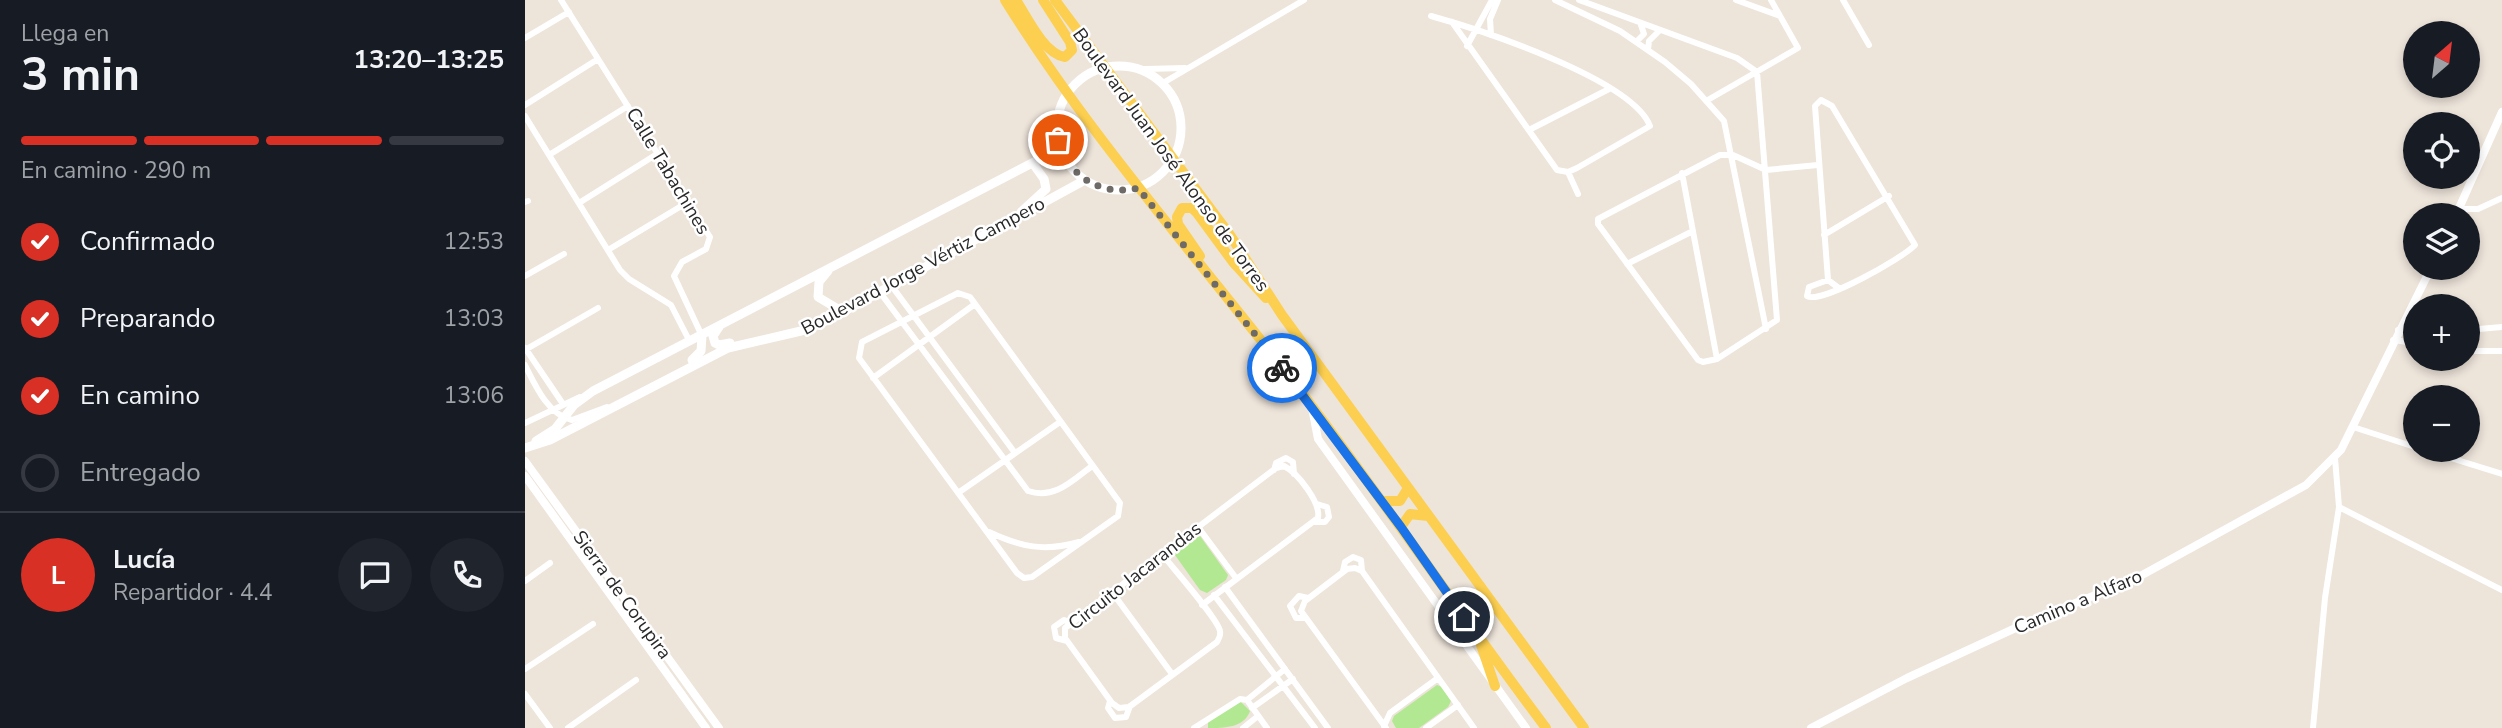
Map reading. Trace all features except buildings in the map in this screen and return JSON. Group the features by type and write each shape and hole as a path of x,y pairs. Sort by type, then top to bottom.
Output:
{"main road":[{"name":"Boulevard Juan José Alonso de Torres","path":"1005,0 1066,94 1312,408 1546,728"},
{"path":"1016,0 1049,47 1058,56 1065,57 1072,46 1043,0"},
{"name":"Boulevard Juan José Alonso de Torres","path":"1055,0 1230,234 1282,315 1584,728"},
{"path":"1124,64 1145,69 1163,83 1177,107 1180,134 1173,160 1159,179 1138,188 1112,190 1085,180 1069,164 1061,148 1057,123 1066,94 1081,78 1103,67 1124,64"},
{"name":"Boulevard Jorge Vértiz Campero","path":"527,447 555,429 557,414 593,391 1034,165 1061,148"},
{"path":"1004,226 1046,190 1044,179 1034,165"},
{"name":"Boulevard Jorge Vértiz Campero","path":"527,447 550,440 668,377 735,345 801,331 843,312 1085,180"},
{"path":"1225,296 1178,223 1177,217 1182,208 1188,207 1197,214 1241,271 1282,315"},
{"path":"835,265 818,282 816,292 822,302 843,312"},
{"path":"720,326 713,336 715,343 735,345"},
{"path":"668,377 675,369 699,356 702,336"},
{"path":"1382,501 1400,501 1408,488"},
{"path":"1401,527 1409,514 1427,516"},
{"path":"1479,639 1495,686"}],"street":[{"name":"Calle Tabachines","path":"561,0 688,202 710,242 706,249 688,257 675,271 675,281 702,336"},
{"path":"1163,83 1304,0"},
{"path":"1467,46 1484,20 1492,0"},
{"path":"1491,35 1490,19 1498,0"},
{"path":"1579,0 1738,58 1757,72 1766,170 1777,320 1717,359 1703,362 1698,360 1598,224 1598,219 1720,155 1733,155 1766,170 1818,165"},
{"path":"1737,0 1780,16"},
{"path":"1706,100 1798,48 1771,0"},
{"path":"1843,0 1869,45"},
{"path":"1561,1 1648,50 1691,84 1727,127 1766,329"},
{"path":"525,38 569,12"},
{"path":"1431,16 1452,22 1491,35 1559,60 1626,101 1650,126 1568,172 1556,170 1452,22"},
{"path":"1636,42 1644,34 1641,24"},
{"path":"1648,50 1649,41 1659,31"},
{"path":"525,105 598,59"},
{"path":"1145,69 1171,70 1193,65"},
{"path":"1529,130 1609,89"},
{"path":"1828,280 1809,287 1807,296 1817,299 1840,289 1915,245 1889,196 1832,106 1821,100 1815,106 1828,280 1840,289"},
{"path":"549,155 628,106"},
{"path":"2462,203 2502,112"},
{"path":"525,116 608,250 629,279 671,305 690,342"},
{"path":"579,203 657,154"},
{"path":"1568,172 1578,194"},
{"path":"1682,173 1717,359"},
{"path":"1824,234 1889,196"},
{"path":"2480,208 2502,198"},
{"path":"608,250 688,202"},
{"path":"1627,264 1693,231"},
{"path":"525,276 564,254"},
{"path":"1755,265 1764,267 1772,262"},
{"name":"Camino a Alfaro","path":"1811,728 1907,678 2032,620 2124,584 2187,553 2306,485 2335,458 2353,427 2393,340 2425,280"},
{"path":"891,285 1015,453"},
{"path":"879,291 1028,491 1040,495 1054,492 1092,466"},
{"path":"958,293 970,297 1120,503 1118,516 1032,577 1024,578 1017,573 859,358 860,345 912,315 958,293"},
{"path":"671,305 683,299"},
{"path":"873,378 975,304"},
{"path":"563,404 526,349 598,308"},
{"path":"2480,329 2502,327"},
{"path":"2398,330 2403,330"},
{"path":"2393,340 2403,341"},
{"path":"2480,351 2502,351"},
{"path":"525,365 557,414 572,421 610,407"},
{"path":"534,382 546,376"},
{"path":"525,423 557,414 563,404 593,391"},
{"path":"1312,408 1318,439 1526,728"},
{"path":"958,493 1060,422"},
{"path":"2353,427 2403,443"},
{"path":"2313,728 2325,598 2339,507 2335,458"},
{"name":"Sierra de Corupira","path":"525,461 719,728"},
{"path":"2464,462 2502,474"},
{"name":"Circuito Jacarandas","path":"1202,605 1219,628 1219,639 1130,706 1119,708 1110,701 1067,641 1064,631 1162,554 1274,470 1284,466 1294,474 1317,504 1319,514 1314,522 1214,595"},
{"name":"Sierra de Corupira","path":"525,476 706,728"},
{"path":"2339,507 2502,590"},
{"path":"1198,527 1235,578"},
{"path":"986,530 1010,542 1038,549 1054,549 1084,540"},
{"path":"1162,554 1202,605 1214,595 1315,728"},
{"path":"1343,571 1345,562 1353,557 1361,561 1362,571 1475,728"},
{"path":"525,581 551,564"},
{"path":"1362,571 1355,568 1343,571 1308,598 1301,607 1305,618 1384,727"},
{"path":"1225,587 1328,728"},
{"path":"1112,592 1172,674"},
{"path":"1305,618 1296,618 1290,606 1294,598 1308,598"},
{"path":"1233,620 1244,612"},
{"path":"525,668 593,624"},
{"path":"1245,635 1255,628"},
{"path":"1193,728 1236,699 1247,700 1285,669"},
{"path":"1384,727 1390,713 1438,678"},
{"path":"1252,709 1293,679"},
{"path":"568,728 636,680"},
{"path":"525,694 550,728"},
{"path":"1247,700 1267,728"},
{"path":"1426,728 1458,705"},
{"path":"1243,728 1258,716"}],"green space":[{"path":"1200,536 1228,575 1226,580 1207,593 1200,590 1175,555 1185,542"},
{"path":"1437,685 1442,687 1451,701 1448,707 1419,728 1396,728 1392,721 1394,716"},
{"path":"1239,700 1250,711 1243,721 1227,727 1208,728 1208,722"}],"way so far":[{"path":"1058,140 1069,164 1085,180 1112,190 1138,188 1282,368"}],"route":[{"path":"1282,368 1401,527 1464,617"}]}
